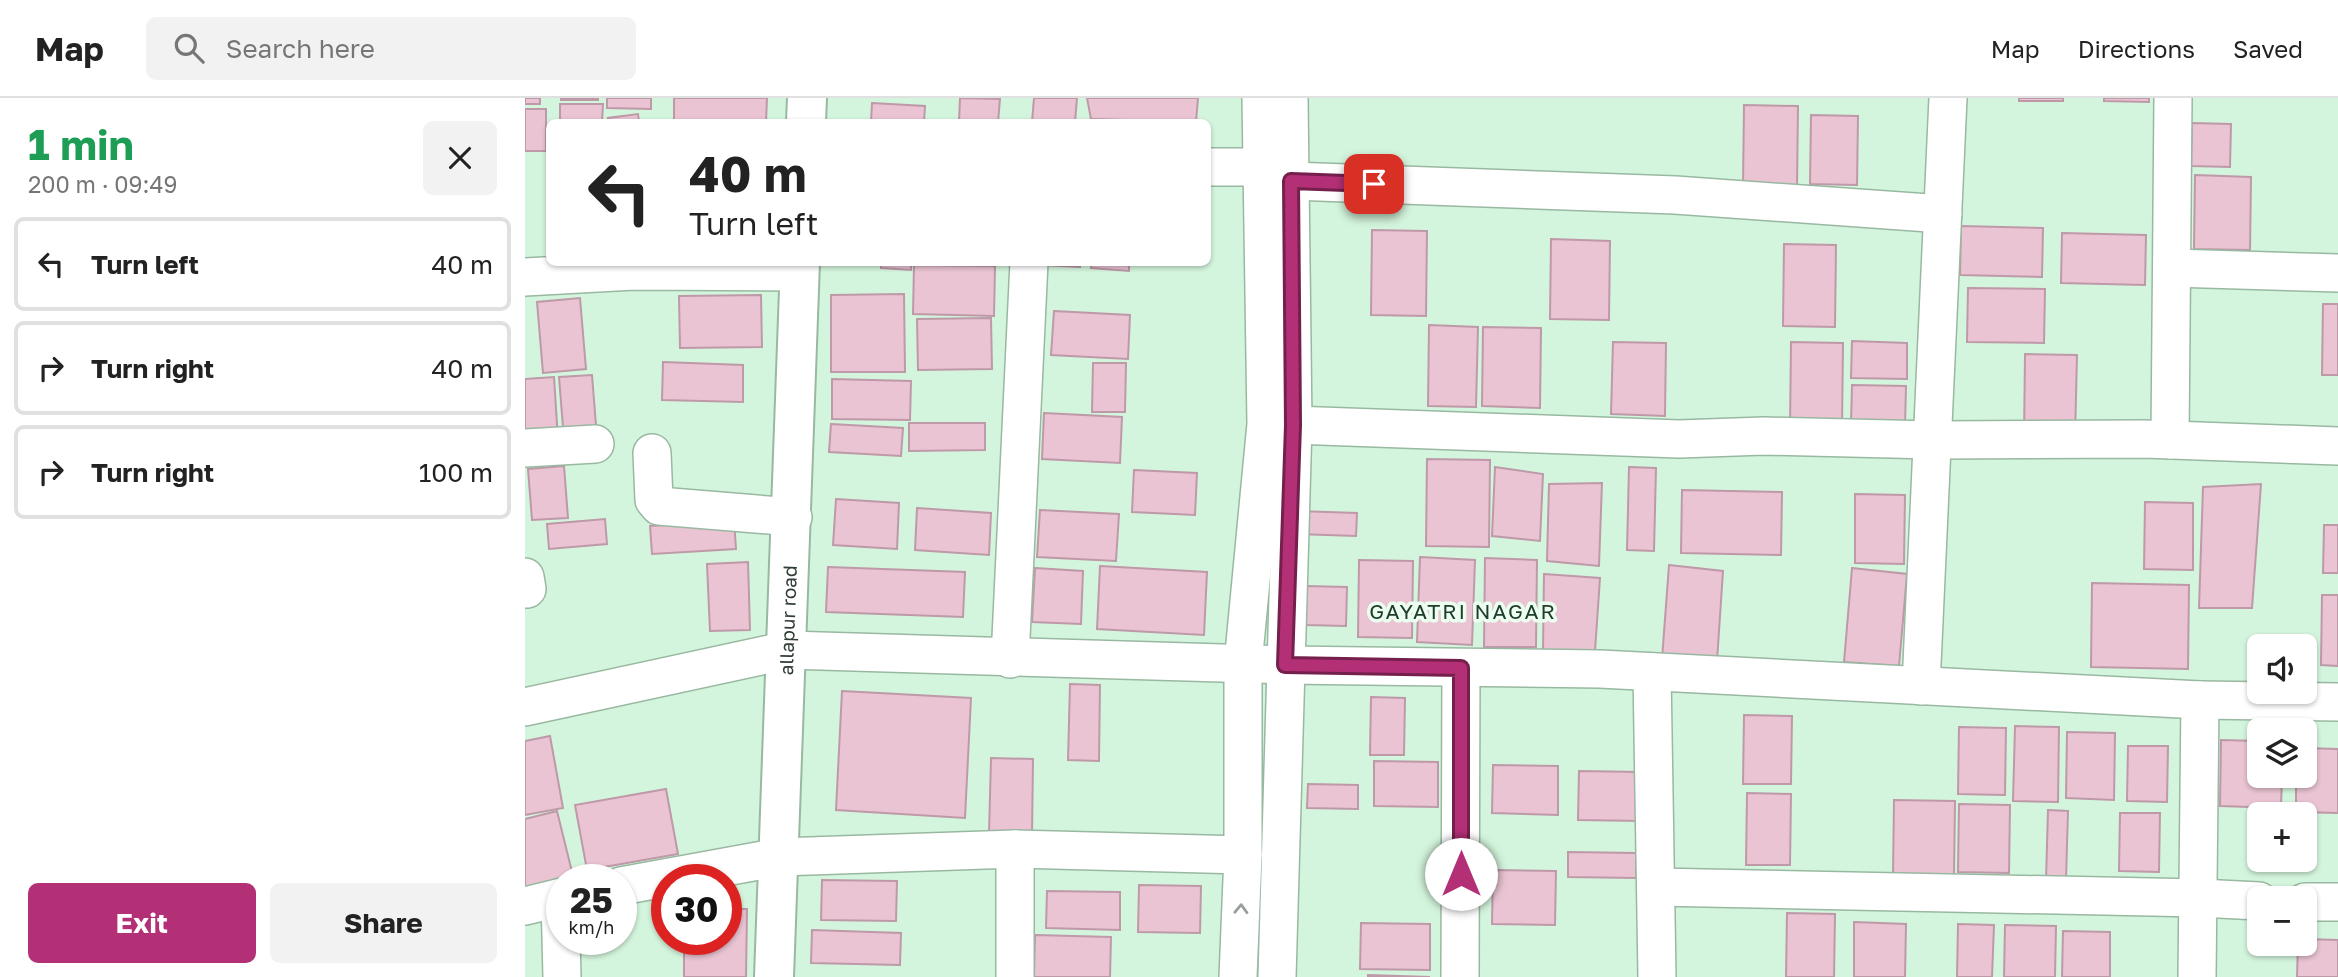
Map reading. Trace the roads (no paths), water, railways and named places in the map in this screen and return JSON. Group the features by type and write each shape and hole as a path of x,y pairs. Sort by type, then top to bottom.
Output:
{"main road":[{"path":"806,119 807,98"},
{"name":"allapur road","path":"775,977 800,267"}],"street":[{"path":"1261,98 1277,174 1293,425 1276,977"},
{"path":"1238,977 1243,855 1243,664 1266,424 1277,174 1289,98"},
{"path":"1921,686 1948,98"},
{"path":"2170,440 2173,98"},
{"path":"1211,167 1277,174 1675,195 1943,214"},
{"path":"1010,659 1029,266"},
{"path":"525,277 800,267"},
{"path":"2172,268 2338,273"},
{"path":"1293,425 1679,439 1764,436 1932,440 2170,440 2338,446"},
{"path":"525,448 595,444"},
{"path":"652,453 654,500 659,506 793,517"},
{"path":"525,707 788,650 1010,659 1652,672 2200,700 2338,702"},
{"path":"1461,668 1461,977"},
{"path":"1652,672 1657,977"},
{"path":"2197,977 2200,700"},
{"path":"637,883 779,857 1015,849 1243,855"},
{"path":"1015,849 1016,977"},
{"path":"1656,887 2247,900"},
{"path":"525,906 546,901"},
{"path":"2317,902 2338,902"},
{"path":"562,955 562,977"}],"district":[{"name":"GAYATRI NAGAR","path":"1463,611"}]}
